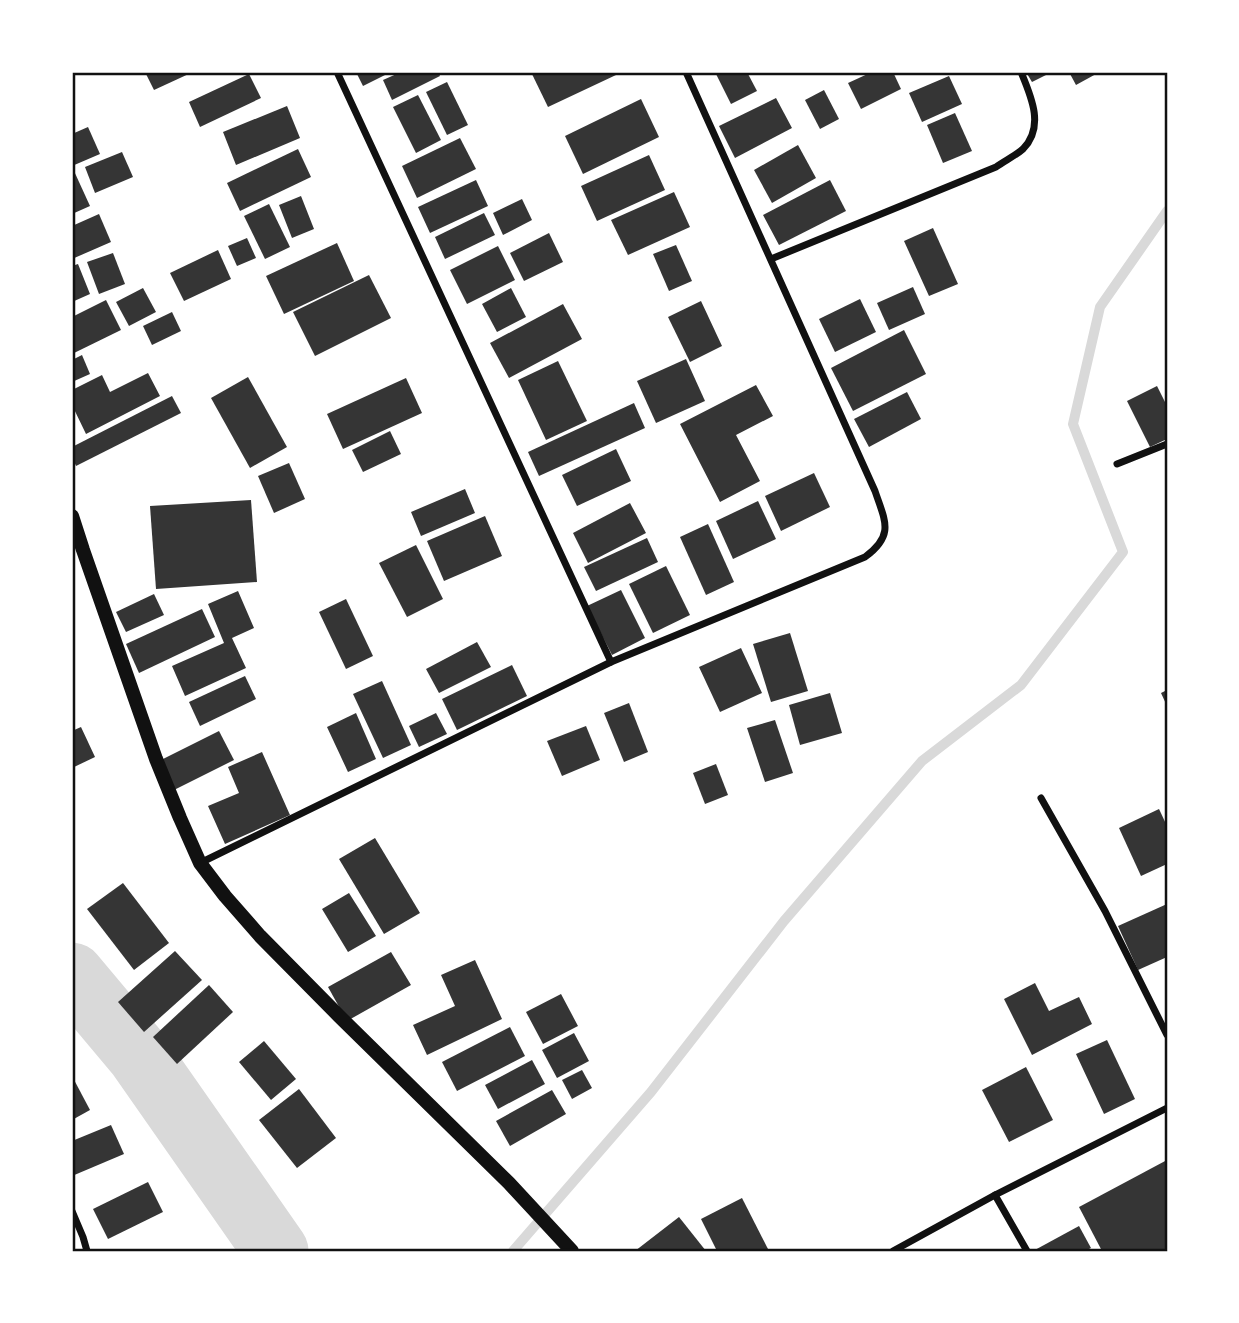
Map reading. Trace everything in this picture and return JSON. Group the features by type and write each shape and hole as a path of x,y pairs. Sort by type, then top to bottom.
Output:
{"main road":[{"path":"72,516 156,759 200,863 225,896 269,945 509,1183 572,1251"}],"street":[{"path":"337,72 611,662"},
{"path":"200,863 611,662 865,557 877,549 884,537 886,524 875,491 686,72"},
{"path":"771,259 996,167 1024,148 1036,121 1032,97 1021,72"},
{"path":"1117,464 1167,444"},
{"path":"1041,798 1105,911 1167,1035"},
{"path":"893,1251 995,1195 1167,1108"},
{"path":"995,1195 1027,1251"},
{"path":"72,1211 87,1251"}],"building":[{"path":"145,72 193,72 154,90"},
{"path":"356,72 391,72 363,86"},
{"path":"401,72 438,72 440,76 392,100 383,80"},
{"path":"531,72 614,72 616,75 548,107"},
{"path":"715,72 747,72 757,91 731,104"},
{"path":"872,72 893,72 901,89 861,109 848,83"},
{"path":"1026,72 1052,72 1032,82"},
{"path":"1069,72 1095,72 1096,74 1076,85"},
{"path":"249,74 261,98 200,127 189,102"},
{"path":"949,76 962,104 922,122 909,93"},
{"path":"447,82 468,125 447,135 426,92"},
{"path":"824,90 839,119 820,129 805,100"},
{"path":"418,95 441,140 416,153 393,107"},
{"path":"776,98 792,128 735,158 719,126"},
{"path":"641,99 659,137 583,174 565,136"},
{"path":"287,106 300,138 236,165 223,132"},
{"path":"955,113 972,151 943,163 927,125"},
{"path":"88,127 100,154 72,166 72,134"},
{"path":"460,138 476,169 417,198 402,166"},
{"path":"798,145 816,178 772,203 754,170"},
{"path":"298,149 311,177 240,211 227,183"},
{"path":"122,152 133,177 95,193 85,167"},
{"path":"649,155 665,190 597,221 581,186"},
{"path":"74,171 90,206 72,214 72,172"},
{"path":"476,180 488,206 430,233 418,207"},
{"path":"830,180 846,211 779,245 763,215"},
{"path":"674,192 690,227 628,255 611,220"},
{"path":"301,196 314,229 292,238 279,205"},
{"path":"522,199 532,220 503,235 493,213"},
{"path":"269,204 290,247 265,259 244,216"},
{"path":"484,213 495,235 445,259 435,237"},
{"path":"99,214 111,242 72,259 72,226"},
{"path":"933,228 958,284 929,296 904,241"},
{"path":"549,233 563,262 524,281 510,253"},
{"path":"247,238 256,258 237,266 228,246"},
{"path":"337,243 354,281 284,314 266,276"},
{"path":"676,245 692,281 669,291 653,254"},
{"path":"498,246 515,280 467,304 450,270"},
{"path":"218,250 231,279 184,301 170,273"},
{"path":"113,253 125,284 99,294 87,262"},
{"path":"78,264 90,294 72,302 72,266"},
{"path":"369,275 391,318 315,356 293,312"},
{"path":"913,287 925,314 889,330 877,303"},
{"path":"143,288 156,312 129,326 116,302"},
{"path":"511,288 526,317 497,332 482,304"},
{"path":"860,299 876,332 835,352 819,319"},
{"path":"106,300 121,330 72,354 72,317"},
{"path":"701,301 722,346 690,362 668,317"},
{"path":"563,304 582,339 509,378 490,343"},
{"path":"172,312 181,331 152,345 143,326"},
{"path":"904,330 926,374 853,411 831,368"},
{"path":"82,355 90,374 72,382 72,360"},
{"path":"686,359 705,401 656,423 637,381"},
{"path":"558,361 587,421 546,440 518,380"},
{"path":"148,373 160,396 86,434 72,405 72,390 102,375 110,392"},
{"path":"248,377 287,447 250,468 211,398"},
{"path":"406,378 422,413 343,449 327,414"},
{"path":"756,385 773,416 736,435 760,481 720,502 680,424"},
{"path":"1157,386 1167,406 1167,439 1150,447 1127,401"},
{"path":"907,392 921,419 869,447 854,419"},
{"path":"172,396 181,413 76,466 72,447"},
{"path":"634,403 645,428 539,476 528,452"},
{"path":"390,431 401,454 363,472 352,450"},
{"path":"616,449 631,481 577,506 562,475"},
{"path":"289,463 305,499 274,513 258,476"},
{"path":"814,473 830,507 781,531 765,496"},
{"path":"465,489 475,513 421,536 411,512"},
{"path":"251,500 257,582 156,589 150,506"},
{"path":"758,501 776,539 733,559 716,521"},
{"path":"630,503 646,533 588,563 573,533"},
{"path":"485,516 502,556 444,581 427,541"},
{"path":"708,524 734,582 706,595 680,537"},
{"path":"647,538 658,562 596,591 584,567"},
{"path":"416,545 443,599 407,617 379,563"},
{"path":"666,566 690,615 653,633 629,584"},
{"path":"621,590 645,638 612,655 587,606"},
{"path":"238,591 254,628 232,638 246,668 185,696 172,666 224,643 208,604"},
{"path":"154,594 164,615 126,632 116,612"},
{"path":"346,599 373,656 346,669 319,612"},
{"path":"202,609 215,637 139,673 126,644"},
{"path":"790,633 808,691 771,702 753,644"},
{"path":"477,642 491,667 439,693 426,669"},
{"path":"741,648 762,693 720,712 699,667"},
{"path":"512,665 527,696 457,730 442,699"},
{"path":"245,676 256,699 200,726 189,702"},
{"path":"382,681 411,745 383,758 353,694"},
{"path":"1167,690 1167,706 1161,693"},
{"path":"830,693 842,733 800,745 789,705"},
{"path":"629,703 648,752 624,762 604,713"},
{"path":"356,713 376,759 348,772 327,727"},
{"path":"436,713 447,734 419,747 409,726"},
{"path":"775,720 793,773 765,782 747,728"},
{"path":"586,726 600,760 562,776 547,741"},
{"path":"81,727 95,757 72,768 72,731"},
{"path":"219,731 234,760 174,790 159,761"},
{"path":"262,752 290,815 225,844 208,806 239,793 228,767"},
{"path":"716,764 728,795 705,804 693,773"},
{"path":"1159,809 1167,826 1167,864 1141,876 1119,828"},
{"path":"375,838 420,913 384,934 339,859"},
{"path":"123,883 169,943 134,970 87,909"},
{"path":"349,893 376,936 348,952 322,909"},
{"path":"1167,904 1167,957 1138,970 1118,926"},
{"path":"175,951 202,980 144,1032 118,1002"},
{"path":"391,952 411,985 347,1021 328,987"},
{"path":"475,960 502,1019 427,1055 413,1025 455,1006 441,975"},
{"path":"1035,983 1049,1011 1079,997 1092,1024 1032,1055 1004,999"},
{"path":"209,985 233,1012 177,1064 153,1037"},
{"path":"561,994 578,1026 543,1044 526,1012"},
{"path":"510,1027 525,1056 457,1091 442,1062"},
{"path":"574,1033 589,1061 557,1078 542,1050"},
{"path":"1107,1040 1135,1099 1104,1114 1076,1054"},
{"path":"264,1041 296,1079 271,1100 239,1062"},
{"path":"532,1060 545,1084 498,1109 485,1085"},
{"path":"1026,1067 1053,1120 1009,1142 982,1090"},
{"path":"582,1070 592,1088 572,1099 562,1080"},
{"path":"72,1076 90,1110 72,1120"},
{"path":"299,1089 336,1138 297,1168 259,1120"},
{"path":"552,1090 566,1114 510,1146 496,1121"},
{"path":"111,1125 124,1154 72,1176 72,1141"},
{"path":"1167,1160 1167,1251 1102,1251 1079,1207"},
{"path":"148,1182 163,1212 108,1239 93,1209"},
{"path":"742,1198 769,1251 717,1251 701,1219"},
{"path":"679,1217 706,1251 635,1251"},
{"path":"1079,1226 1091,1248 1085,1251 1033,1251"}],"waterway":[{"path":"513,1251 651,1092 784,921 922,761 1021,685 1123,552 1073,424 1100,307 1167,211"},
{"path":"72,975 139,1055 276,1251"}]}
